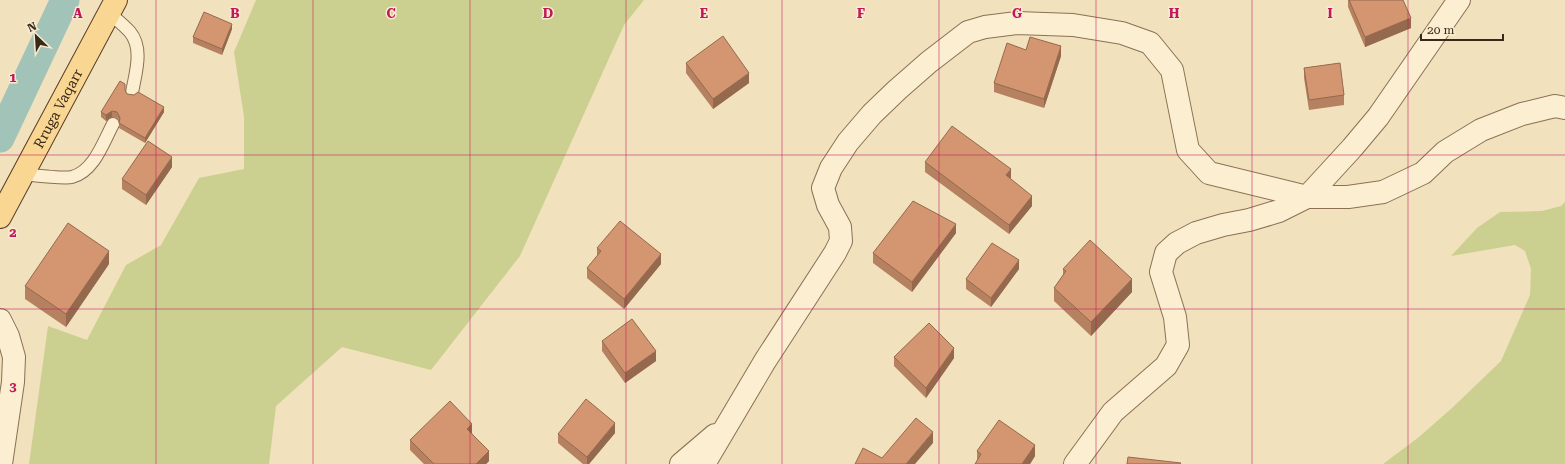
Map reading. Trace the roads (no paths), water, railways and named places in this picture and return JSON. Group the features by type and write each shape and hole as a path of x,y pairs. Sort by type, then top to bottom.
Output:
{"main road":[{"name":"Rruga Vaqarr","path":"0,217 112,6"}],"street":[{"path":"1075,464 1112,412 1166,366 1178,344 1175,317 1161,272 1166,253 1177,243 1196,233 1223,225 1264,216 1279,211 1308,197 1378,117 1459,0"},
{"path":"704,464 765,361 835,253 841,241 840,227 828,206 823,188 831,168 848,142 872,114 918,71 968,32 985,27 1017,23 1073,25 1122,33 1150,43 1172,70 1188,150 1209,173 1308,197 1348,197 1383,192 1423,173 1445,152 1481,130 1522,114 1554,106 1565,108"},
{"path":"0,320 8,336 14,357 14,382 1,464"},
{"path":"680,464 725,427"}],"lane":[{"path":"112,6 136,42 138,52 132,93"},
{"path":"23,174 71,177 83,172 93,162 113,124"}],"waterway":[{"path":"0,138 65,0"}]}
